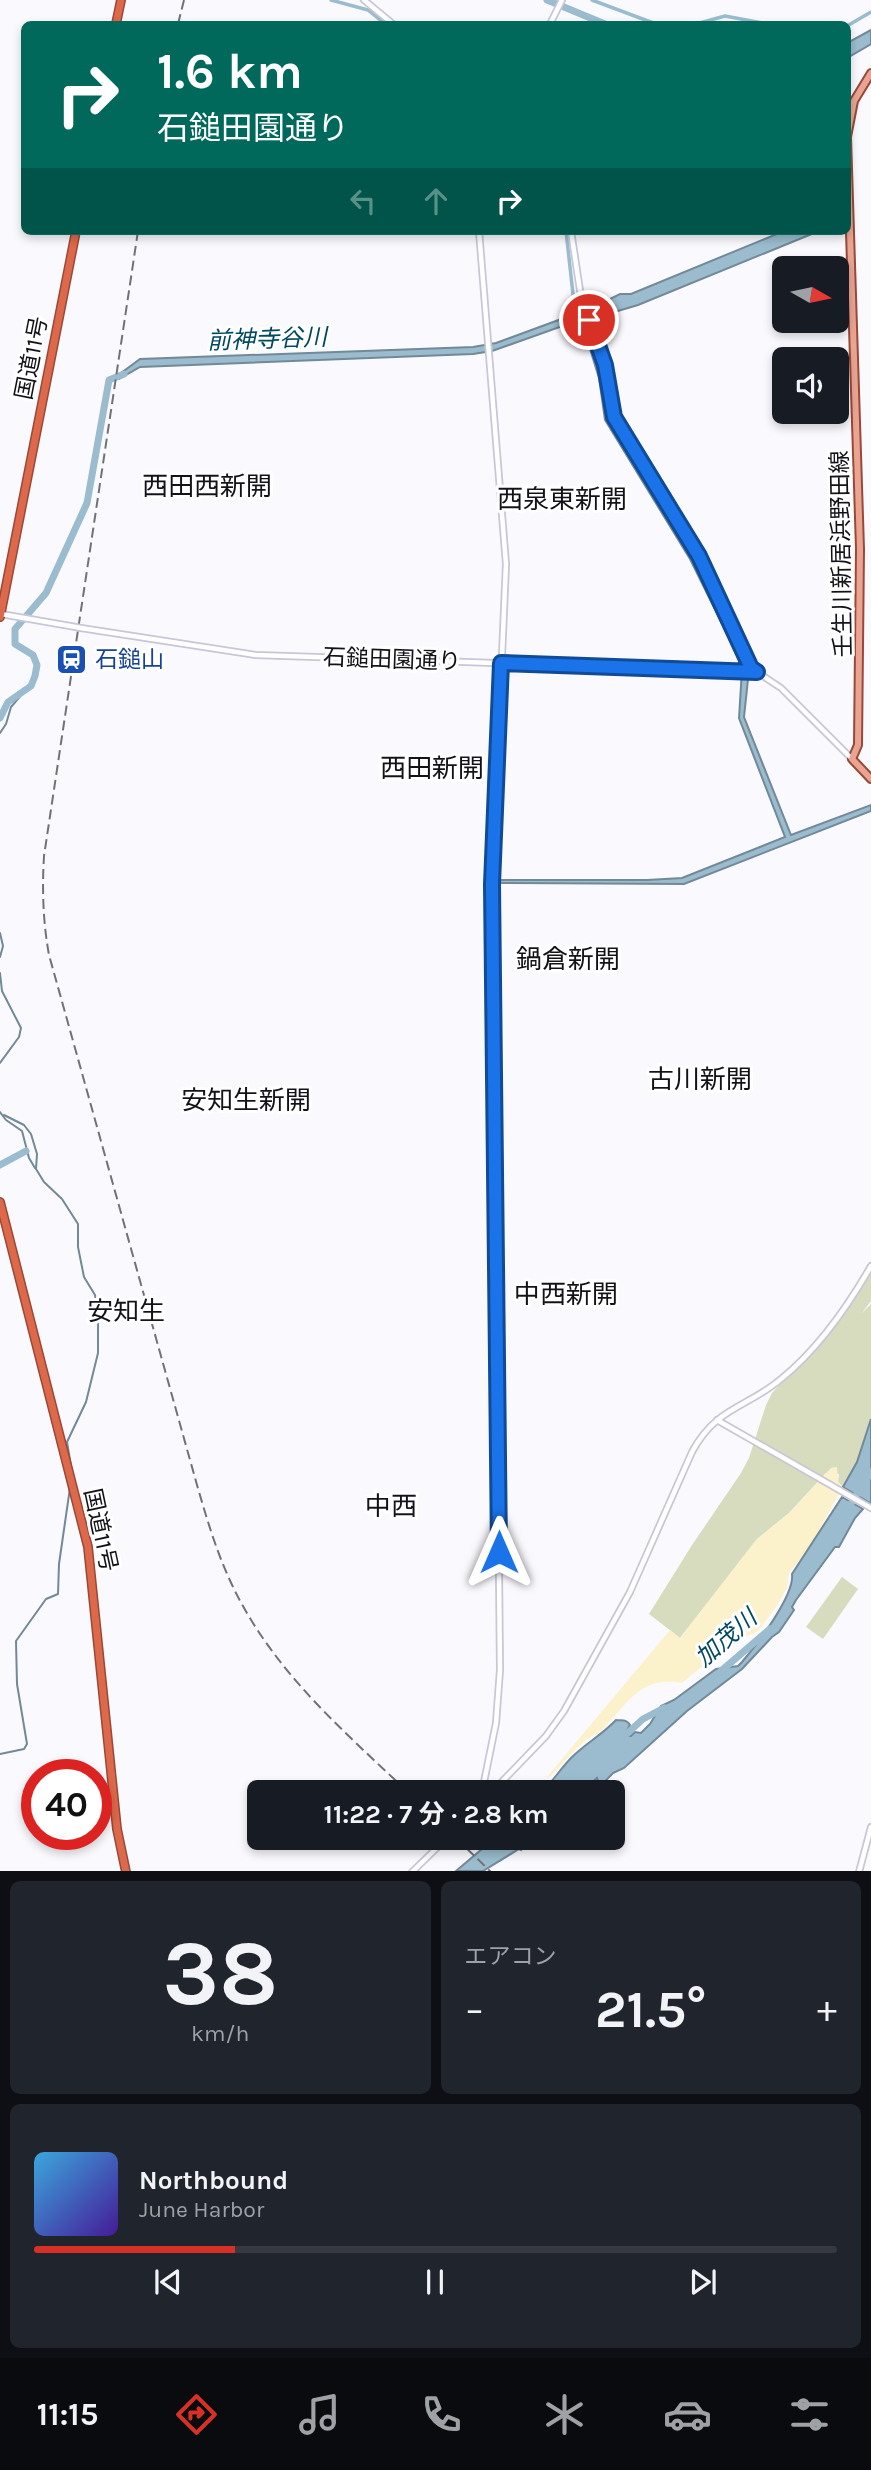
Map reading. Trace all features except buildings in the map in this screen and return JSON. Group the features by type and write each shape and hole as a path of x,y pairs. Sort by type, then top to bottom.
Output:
{"highway":[{"path":"117,21 121,0"},
{"name":"国道11号","path":"0,615 75,235"},
{"name":"国道11号","path":"0,1202 88,1547 116,1822 126,1871"}],"main road":[{"name":"壬生川新居浜野田線","path":"851,114 858,93 871,73"},
{"name":"壬生川新居浜野田線","path":"849,235 861,606 858,746 852,759"},
{"path":"852,759 871,779"}],"street":[{"path":"364,0 389,21"},
{"path":"552,21 562,0"},
{"path":"479,235 506,564 492,881 500,1670 496,1723 485,1780"},
{"path":"572,235 578,280 605,365 614,417 699,556 751,668 781,688 852,759"},
{"name":"石鎚田園通り","path":"0,615 256,655 757,672"},
{"path":"504,1780 546,1736 564,1711 630,1591 692,1452 703,1434 733,1408 784,1377 833,1321 871,1266"},
{"path":"717,1420 871,1508"},
{"path":"859,1871 871,1827"},
{"path":"412,1871 434,1850"}],"green space":[{"path":"871,1273 871,1301 862,1313 871,1304 871,1419 857,1462 843,1487 838,1482 839,1474 826,1473 789,1513 757,1539 680,1638 649,1614 741,1473 772,1393 821,1341"},
{"path":"842,1577 858,1589 823,1639 806,1627"}],"sand":[{"path":"837,1467 838,1482 843,1487 809,1548 789,1573 787,1588 776,1607 758,1631 729,1644 682,1683 656,1683 636,1693 603,1729 585,1741 546,1778 670,1630 680,1638 757,1539 789,1513 831,1468"}],"water":[{"path":"871,30 871,44 851,56 851,41"},
{"path":"774,235 809,235 638,305 584,321 604,379 610,418 693,552 749,670 744,717 791,835 871,805 871,811 684,884 495,883 496,880 682,878 785,837 739,718 742,669 736,652 690,559 605,420 599,378 586,336 570,328 568,324 492,351 473,354 140,367 119,379 117,376 140,359 473,347 496,343 564,318 597,301 604,302 620,294 631,294"},
{"path":"871,1419 870,1503 843,1487 857,1462"},
{"path":"842,1497 863,1509 839,1547 835,1547 796,1600 792,1607 794,1610 779,1632 742,1669 687,1711 624,1768 606,1780 552,1780 572,1757 616,1720 629,1723 626,1732 628,1736 635,1732 641,1733 661,1706 674,1700 716,1669 738,1666 781,1607 792,1574"},
{"path":"481,1850 517,1850 483,1871 456,1871"}],"waterway":[{"path":"331,0 368,10 381,21"},
{"path":"547,0 598,21"},
{"path":"592,0 648,21"},
{"path":"851,24 871,12"},
{"path":"707,21 725,16 752,21"},
{"path":"566,235 575,312"},
{"name":"前神寺谷川","path":"0,718 8,702 31,686 35,676 37,665 33,655 15,644 15,629 46,593 87,503 109,380 124,374"},
{"path":"0,733 11,707 22,694"},
{"path":"0,933 3,946 0,957"},
{"path":"0,973 2,991 21,1028 19,1037 0,1063"},
{"path":"0,1112 6,1120 22,1131 29,1158 35,1168"},
{"path":"4,1115 24,1125 31,1134 37,1154 36,1169 44,1182 62,1199 78,1224 78,1247 84,1277 95,1295 98,1353 86,1402 67,1442 72,1472"},
{"path":"0,1165 26,1151"},
{"name":"加茂川","path":"847,1510 871,1472"},
{"path":"0,1754 24,1749 27,1744 17,1684 16,1641 46,1599 58,1594 59,1564 70,1488"},
{"name":"加茂川","path":"721,1671 770,1629"},
{"name":"加茂川","path":"620,1740 643,1719 664,1708"}],"railway":[{"path":"179,21 184,0"},
{"path":"137,235 44,856 45,930 49,955 197,1485 228,1576 244,1608 284,1666 331,1719 395,1780"},
{"path":"468,1850 490,1871"}],"place":[{"name":"石鎚山","path":"72,659"}],"district":[{"name":"西田西新開","path":"207,486"},
{"name":"西泉東新開","path":"562,499"},
{"name":"西田新開","path":"432,768"},
{"name":"鍋倉新開","path":"568,959"},
{"name":"古川新開","path":"700,1079"},
{"name":"安知生新開","path":"246,1100"},
{"name":"中西新開","path":"566,1294"},
{"name":"安知生","path":"126,1311"},
{"name":"中西","path":"391,1506"}],"route":[{"path":"499,1552 492,884 501,663 757,672 751,668 699,556 614,417 605,365 589,320"}]}
